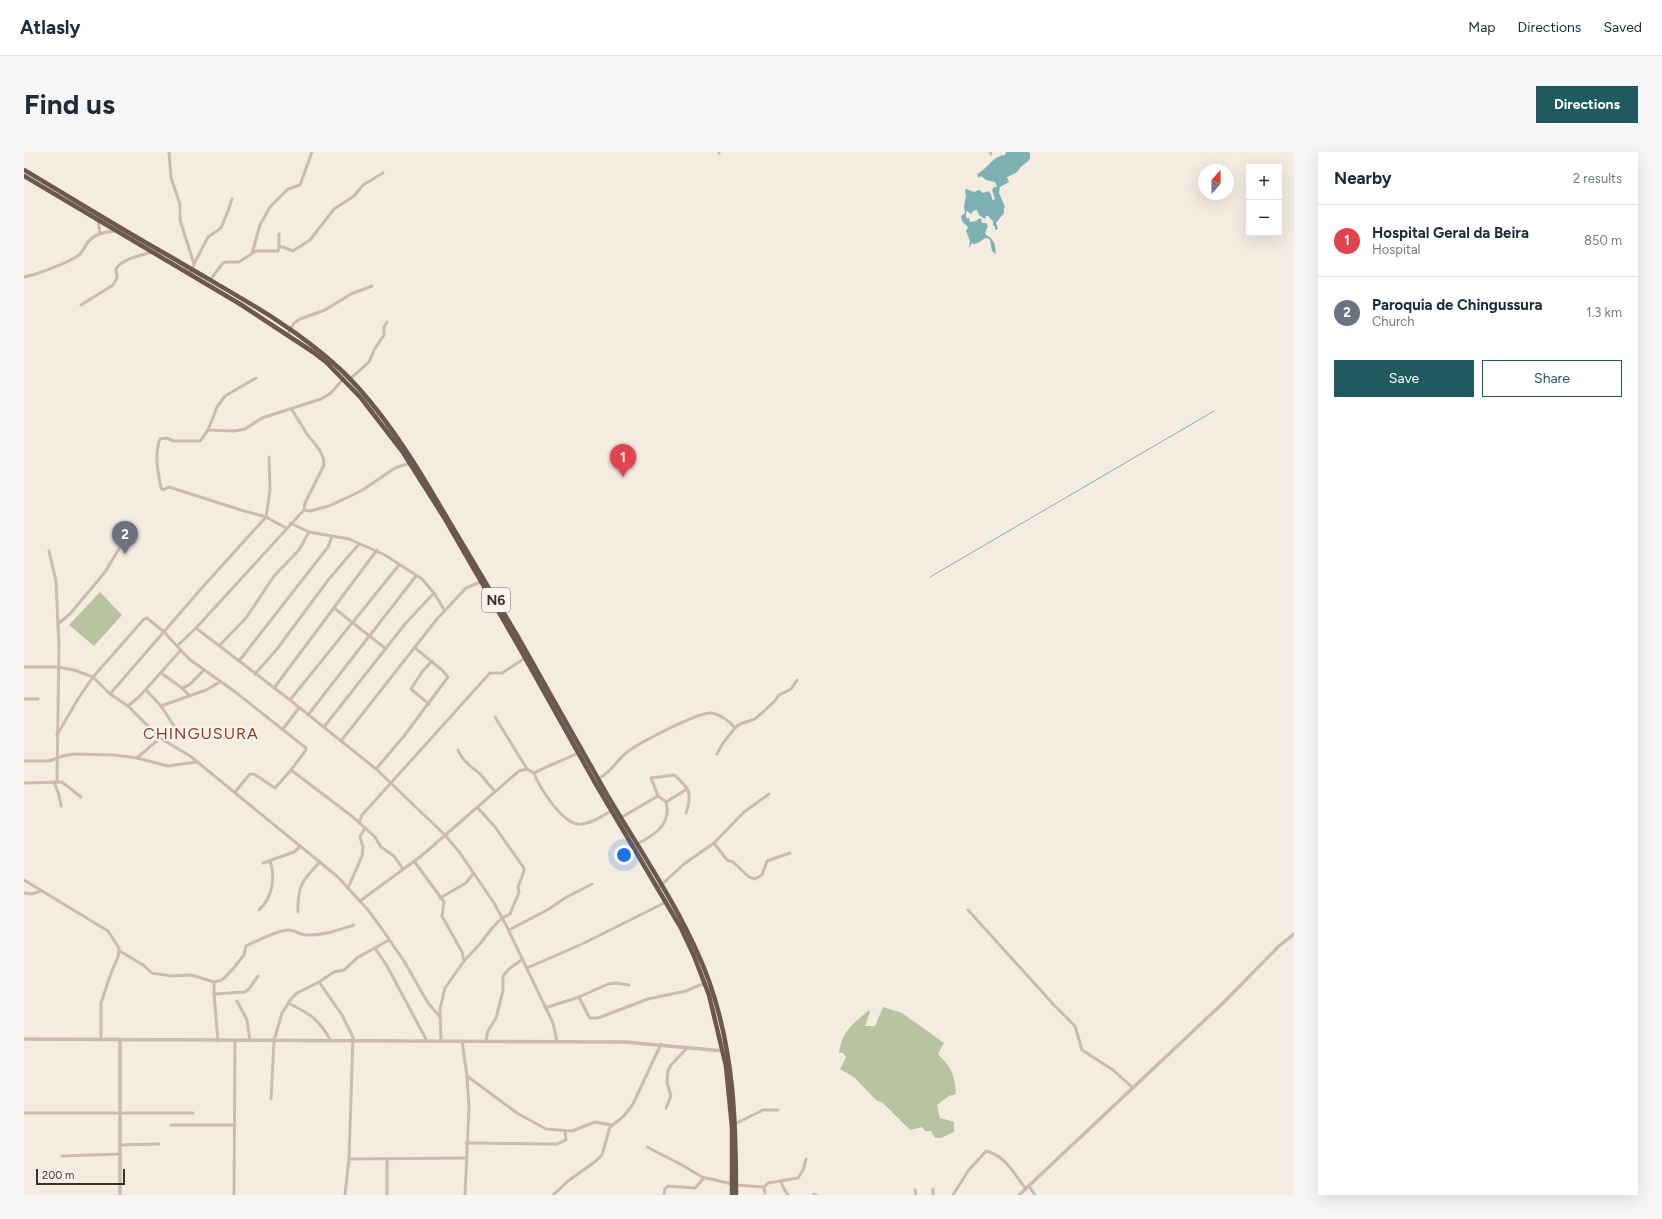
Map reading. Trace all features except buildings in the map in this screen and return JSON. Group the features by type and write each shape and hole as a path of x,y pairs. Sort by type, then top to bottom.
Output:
{"highway":[{"name":"N6","path":"24,170 291,329 317,348 350,379 379,414 415,464 518,636 685,928 700,960 718,1010 727,1044 734,1101 735,1124 734,1184 732,1195"},
{"name":"N6","path":"24,176 288,334 326,362 376,416 410,463 448,525 525,658 611,811 660,886 666,902 681,928 705,983 717,1022 723,1051 731,1105 734,1184 736,1195"}],"street":[{"path":"252,253 260,225 268,210 288,189 300,185 312,152"},
{"path":"168,153 171,178 180,204 180,220 194,264"},
{"path":"279,247 293,251 310,240 331,212 354,196 363,184 383,173"},
{"path":"190,275 208,237 221,228 232,199"},
{"path":"98,220 100,234"},
{"path":"24,276 56,266 80,255 87,242 100,234 117,231"},
{"path":"210,280 223,263 230,261 237,262 252,253 261,250 279,250 279,234"},
{"path":"81,304 113,285 117,278 116,269 119,264 152,252"},
{"path":"288,334 294,323 325,310 352,294 372,286"},
{"path":"350,379 369,362 374,350 384,335 384,327 387,322"},
{"path":"256,378 225,396 217,407 208,430 202,439 196,442 174,441 166,438 160,438 157,460 161,488 163,490 169,487 266,517 286,528"},
{"path":"208,430 241,431 262,418 292,410 321,399 331,393 343,379"},
{"path":"177,646 196,628 304,510 305,503 324,463 322,453 292,410"},
{"path":"110,694 204,584 266,517 270,490 269,457"},
{"path":"304,510 310,512 329,506 361,491 395,468 410,463"},
{"path":"290,524 309,532 346,537 359,544 377,550 422,579 434,593 445,611"},
{"path":"220,646 246,618 274,576 299,550 309,532"},
{"path":"239,661 328,546 332,536"},
{"path":"255,674 277,649 329,578 359,544"},
{"path":"58,624 70,614 105,572 120,547"},
{"path":"274,688 377,550"},
{"path":"49,551 56,581 58,667 57,759 55,782 61,806"},
{"path":"290,700 400,565"},
{"path":"308,715 416,576"},
{"path":"341,741 445,611 466,588 480,582"},
{"path":"324,728 405,624 434,593"},
{"path":"334,608 386,649"},
{"path":"57,735 81,694 93,678 144,618 147,618 164,632 185,656 283,729 306,749 292,770 275,788 254,774 250,774 235,792"},
{"path":"196,628 290,700 376,769 445,835 460,853 494,903 509,930 556,1030 557,1042"},
{"path":"376,769 429,704 448,678 432,661 414,648"},
{"path":"128,706 146,690 181,650"},
{"path":"359,823 362,815 490,673 502,673 525,658"},
{"path":"429,704 411,689 422,672 432,661"},
{"path":"24,667 58,667 74,670 93,678 110,694 128,706 160,738 186,753 320,862 360,901 389,940 428,1002 440,1018"},
{"path":"182,688 189,685 204,670"},
{"path":"161,673 182,688 190,696"},
{"path":"717,754 723,743 735,728 740,724 755,719 779,696 791,689 797,680"},
{"path":"161,706 206,690 220,682"},
{"path":"146,690 161,706 176,729"},
{"path":"24,700 38,699"},
{"path":"283,729 299,708"},
{"path":"598,778 610,771 630,750 665,730 692,718 711,713 721,717 735,728"},
{"path":"495,717 527,769 534,773 544,794 570,821 576,824 587,822 611,811"},
{"path":"137,758 160,738"},
{"path":"458,750 465,762 481,774 495,791"},
{"path":"534,773 578,753"},
{"path":"24,761 49,761 74,754 113,755 137,758 168,766 197,762"},
{"path":"360,901 414,861 519,772 527,769"},
{"path":"292,770 353,817 375,837 379,844 394,856 403,869"},
{"path":"637,844 660,830 667,818 668,811 666,802 658,796 651,779 652,777 674,775 690,793 690,800 686,813"},
{"path":"24,783 65,783 81,796"},
{"path":"666,802 687,789"},
{"path":"660,886 684,864 714,843 744,812 768,794"},
{"path":"622,817 658,796"},
{"path":"441,1041 440,1018 442,994 464,961 502,918 510,914 519,892 518,887 524,868 495,827 478,808"},
{"path":"353,817 362,815"},
{"path":"348,888 362,856 363,847 360,837 365,828"},
{"path":"714,843 727,860 733,862 749,877 755,879 762,875 767,860 790,853"},
{"path":"263,862 294,852 300,847"},
{"path":"259,910 266,903 272,884 272,870 270,861"},
{"path":"414,861 444,902 442,916 462,952 464,961"},
{"path":"298,912 298,899 303,879 320,862"},
{"path":"440,898 466,882 473,874"},
{"path":"24,880 108,931 116,942 120,951 143,965 152,973 172,976 187,974 214,982 222,980 232,970 244,955 246,946 260,939 288,929 301,934 319,934 354,925"},
{"path":"509,930 592,884"},
{"path":"24,894 32,894 41,891"},
{"path":"528,968 582,944 666,902"},
{"path":"968,910 1075,1026 1078,1042 1082,1050 1113,1070 1133,1088"},
{"path":"1019,1195 1294,935"},
{"path":"271,1099 274,1041 278,1024 288,1003 297,993 319,982 334,972 344,970 357,958 389,940"},
{"path":"375,948 387,966 426,1041"},
{"path":"101,1040 101,1003 120,951"},
{"path":"486,1041 488,1031 496,1018 503,991 503,976 510,968 523,959"},
{"path":"214,994 244,992 258,976"},
{"path":"214,982 218,1041"},
{"path":"319,982 342,1015 352,1034 353,1041 349,1159 345,1195"},
{"path":"545,1008 579,997 608,984 616,983 629,985"},
{"path":"579,997 590,1018 598,1018 648,999 686,991 705,983"},
{"path":"237,1001 248,1020 250,1041"},
{"path":"288,1003 310,1014 322,1026 331,1040"},
{"path":"24,1039 626,1042 661,1044 723,1051"},
{"path":"120,1040 120,1195"},
{"path":"234,1195 235,1041"},
{"path":"462,1041 467,1076 469,1108 466,1143 465,1195"},
{"path":"553,1195 568,1181 596,1162 603,1152 608,1132 612,1125 624,1116 633,1104 661,1044"},
{"path":"666,1108 671,1096 667,1082 668,1071 671,1064 688,1047"},
{"path":"467,1076 517,1113 540,1127 565,1131 576,1130 595,1122 612,1125"},
{"path":"735,1124 763,1110 778,1110"},
{"path":"24,1113 193,1114"},
{"path":"171,1124 235,1125"},
{"path":"466,1143 557,1144 566,1140 565,1131"},
{"path":"120,1145 159,1144"},
{"path":"647,1147 682,1164 697,1175 704,1178 734,1184 764,1187 768,1183 781,1182 800,1177 804,1170 806,1159"},
{"path":"953,1195 968,1171 986,1151 996,1154 1009,1165 1027,1188 1035,1195"},
{"path":"62,1156 120,1154"},
{"path":"349,1159 466,1158"},
{"path":"387,1159 387,1195"},
{"path":"664,1195 665,1189 668,1186 696,1188 704,1178"},
{"path":"781,1182 788,1195"},
{"path":"764,1187 765,1193"},
{"path":"933,1189 933,1195"},
{"path":"915,1190 916,1195"}],"green space":[{"path":"100,592 122,615 94,646 69,625"},
{"path":"883,1007 902,1013 944,1043 938,1054 952,1072 956,1094 949,1096 937,1105 940,1118 954,1122 954,1132 941,1138 935,1138 931,1131 925,1131 922,1127 910,1130 883,1103 876,1100 855,1078 840,1069 846,1057 843,1053 839,1053 840,1045 849,1028 869,1010 870,1012 865,1026 875,1026"}],"water":[{"path":"1006,152 1028,152 1030,153 1030,158 1029,161 1017,172 1007,177 1009,182 1000,187 999,193 1005,207 1004,213 996,223 998,229 995,230 993,221 988,216 986,216 985,219 979,215 977,210 973,211 971,214 967,211 966,213 966,218 969,218 970,222 976,221 980,218 982,223 986,223 988,226 986,235 994,243 996,254 992,251 990,240 987,238 977,243 972,243 969,248 970,241 966,231 968,227 962,221 961,216 965,213 965,190 974,192 979,190 983,193 988,191 991,194 992,199 995,199 992,190 994,187 997,187 995,182 986,180 981,176 979,178 977,174 993,160 1005,155"}],"waterway":[{"path":"930,577 1214,411"}],"place":[{"name":"Hospital Geral da Beira","path":"623,477"},
{"name":"Paroquia de Chingussura","path":"125,554"}],"district":[{"name":"CHINGUSURA","path":"201,733"}]}
